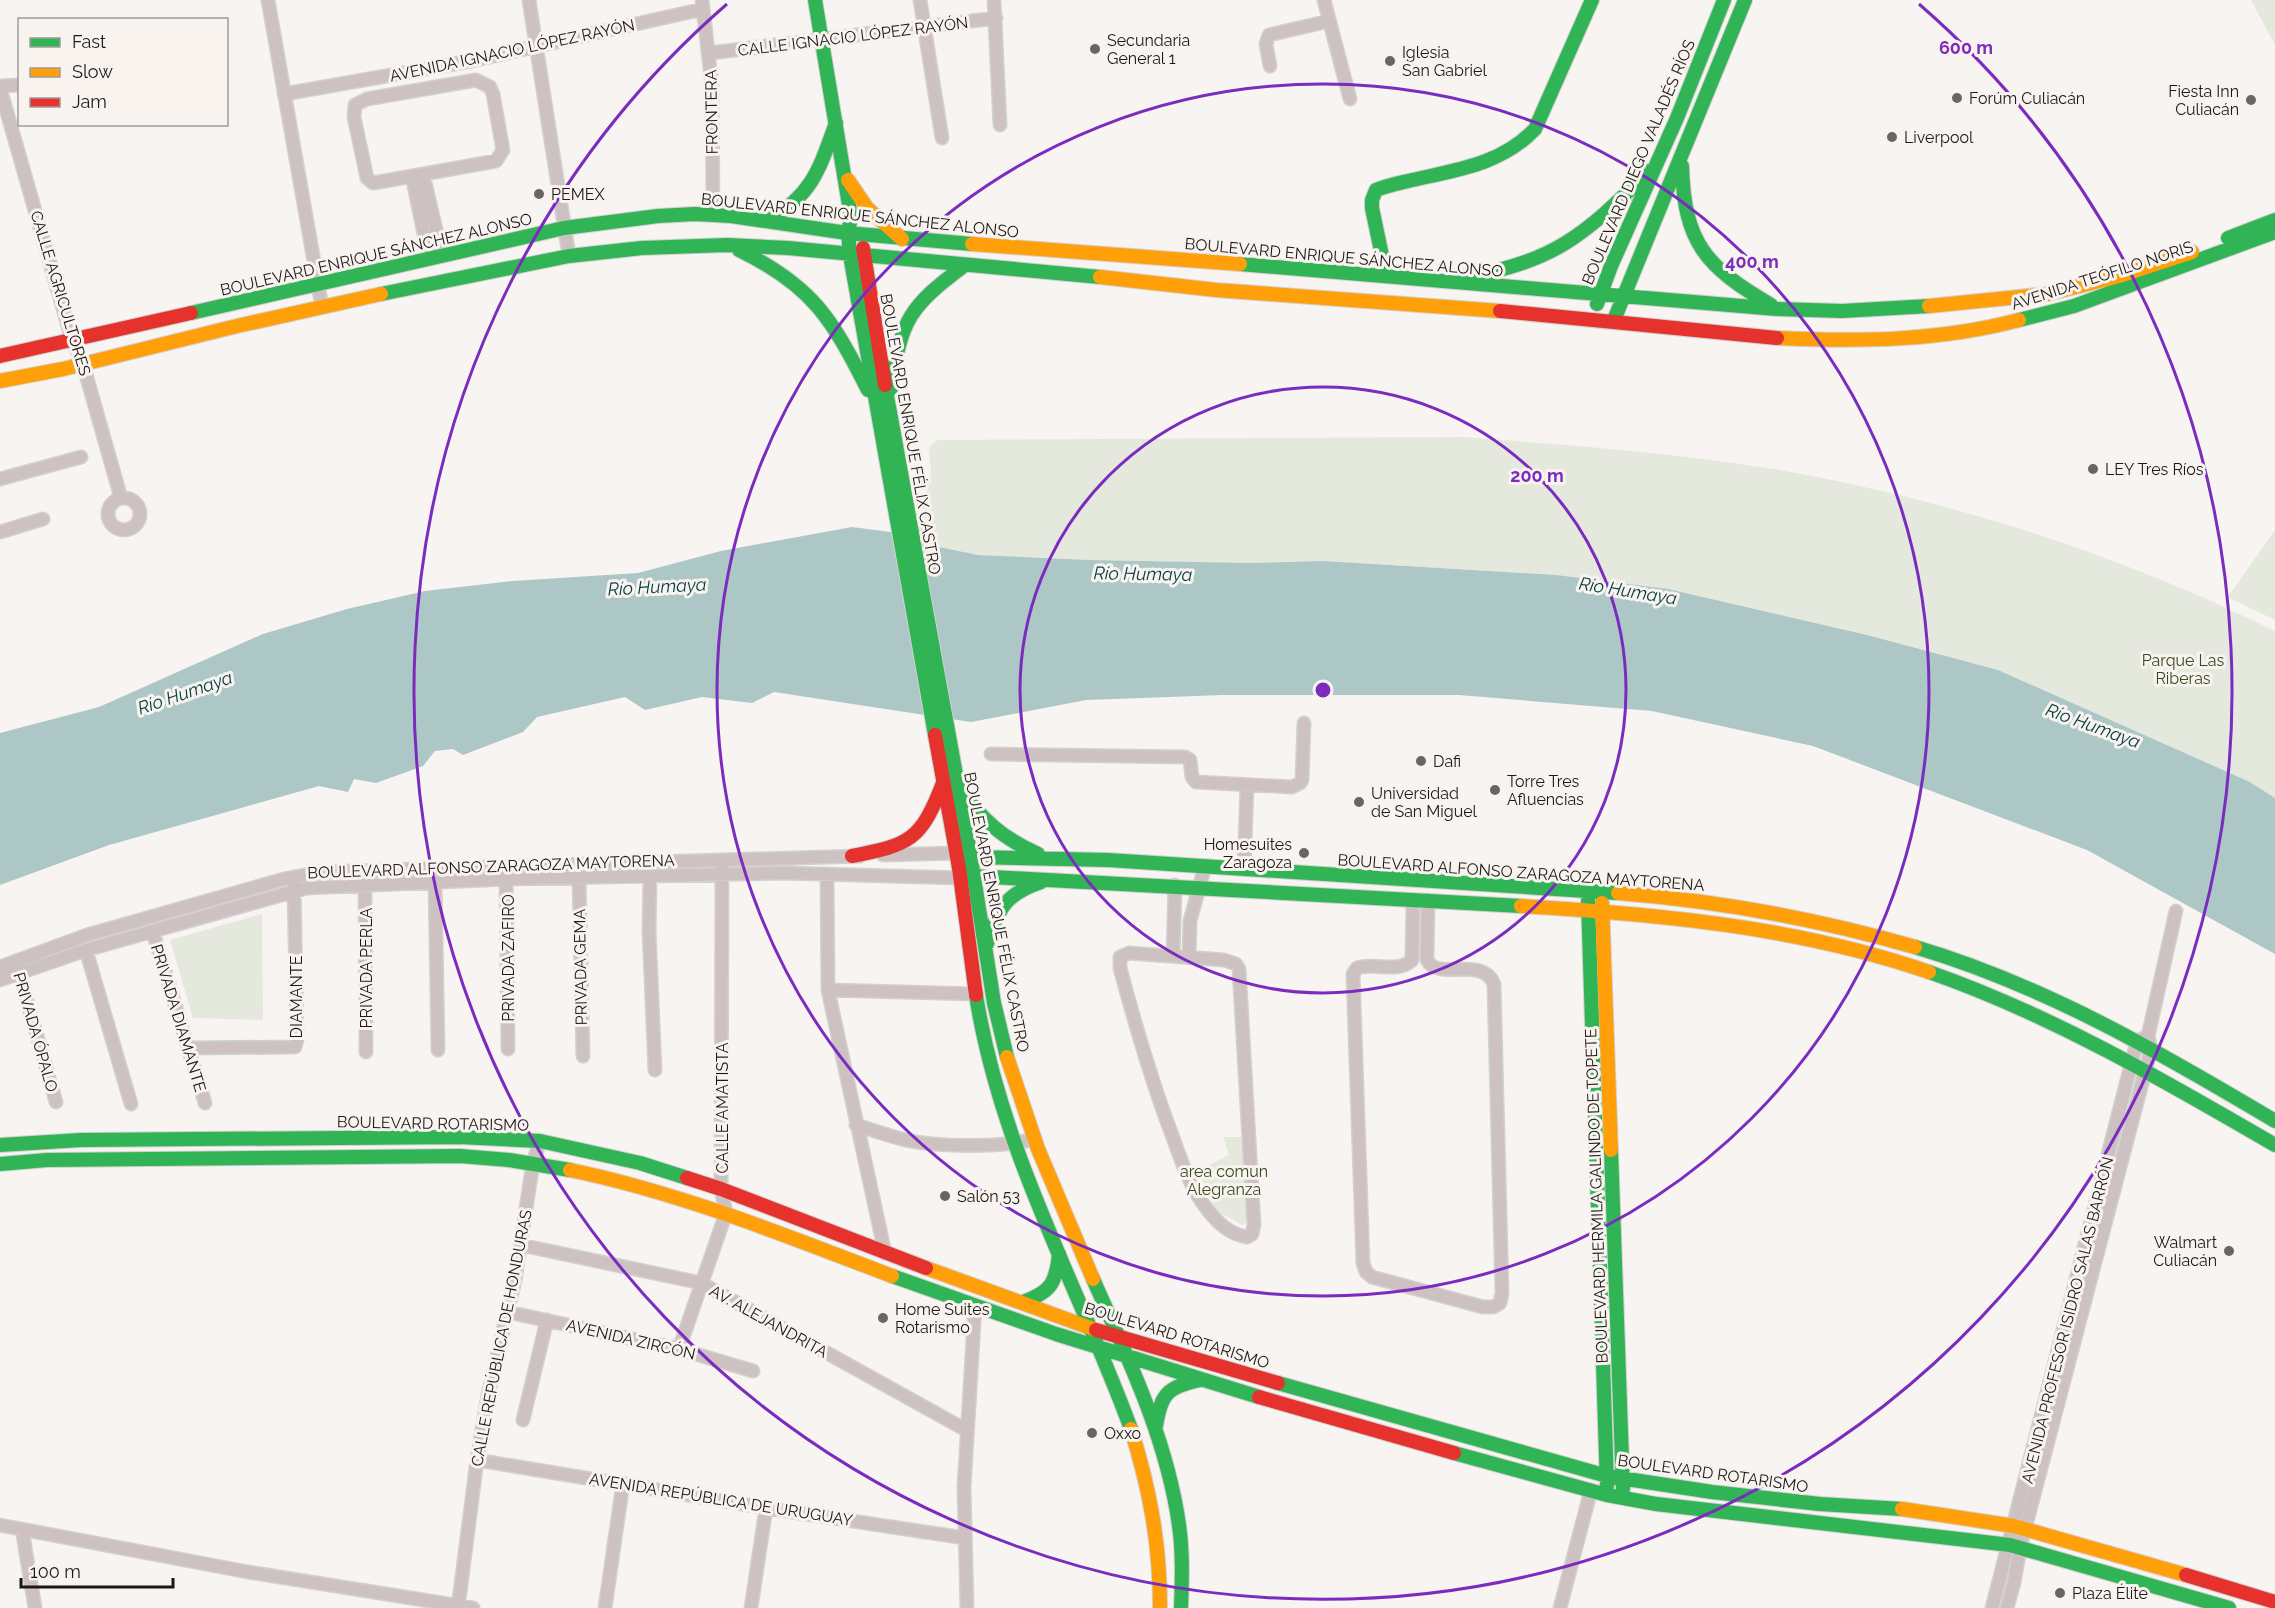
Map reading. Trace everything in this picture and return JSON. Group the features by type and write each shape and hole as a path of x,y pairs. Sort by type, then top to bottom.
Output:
{"main road":[{"path":"815,0 854,234"},
{"path":"1386,276 1372,208 1376,190 1475,165 1517,147 1535,129 1592,0"},
{"name":"BOULEVARD DIEGO VALADÉS RÍOS","path":"1593,318 1600,295 1677,118 1724,0"},
{"path":"0,381 83,364 321,307 569,256 642,248 727,245 788,248 1216,290 1614,320 1647,234 1682,158 1745,0"},
{"path":"769,221 794,204 806,191 824,156 836,123"},
{"path":"1682,158 1682,201 1694,240 1719,272 1733,284 1777,309"},
{"path":"1435,280 1473,276 1506,269 1564,245 1600,219 1656,164"},
{"path":"845,176 867,208 902,239"},
{"name":"BOULEVARD ENRIQUE SÁNCHEZ ALONSO","path":"0,356 564,228 638,217 713,215 902,239 1386,276 1623,297"},
{"name":"AVENIDA TEÓFILO NORIS","path":"1614,320 1796,340 1896,339 1951,334 1997,326 2074,306 2199,255 2275,220"},
{"name":"AVENIDA TEÓFILO NORIS","path":"1623,297 1777,309 1842,311 1896,309 2033,297 2077,288 2275,232"},
{"name":"BOULEVARD ENRIQUE FÉLIX CASTRO","path":"854,234 885,424 943,749 944,782 964,855"},
{"path":"727,245 766,262 782,272 811,297 828,317 882,406"},
{"path":"882,406 904,326 915,307 965,265"},
{"name":"BOULEVARD ENRIQUE FÉLIX CASTRO","path":"943,749 957,787 976,994 986,1046 1016,1144 1126,1411 1150,1490 1157,1529 1161,1566 1160,1608"},
{"path":"852,856 893,848 916,833 932,812 944,782"},
{"path":"957,787 985,822 1003,837 1047,858"},
{"name":"BOULEVARD ALFONSO ZARAGOZA MAYTORENA","path":"964,855 1205,866 1602,892 1749,908 1864,931 2005,978 2145,1042 2275,1121"},
{"name":"BOULEVARD ENRIQUE FÉLIX CASTRO","path":"967,877 1006,1053 1034,1139 1128,1359 1155,1427 1175,1492 1183,1567 1181,1608"},
{"name":"BOULEVARD ALFONSO ZARAGOZA MAYTORENA","path":"967,877 1175,885 1588,910 1721,923 1859,951 1993,996 2086,1038 2275,1145"},
{"path":"985,950 995,918 1009,897 1022,887 1049,879"},
{"name":"BOULEVARD HERMILA GALINDO DE TOPETE","path":"1587,891 1607,1495"},
{"name":"BOULEVARD HERMILA GALINDO DE TOPETE","path":"1602,892 1623,1498"},
{"path":"1859,951 1864,931"},
{"name":"BOULEVARD ROTARISMO","path":"0,1145 81,1140 459,1137 540,1142 640,1163 721,1189 1119,1338 1607,1476 1671,1487 1820,1504 1910,1510 2019,1528 2168,1569 2275,1602"},
{"path":"221,1139 222,1158"},
{"name":"BOULEVARD ROTARISMO","path":"0,1164 47,1160 466,1157 533,1162 608,1178 726,1213 975,1306 1128,1359 1607,1495 1656,1504 2015,1547 2229,1608"},
{"path":"1023,1302 1049,1291 1058,1273 1059,1253"},
{"path":"1155,1427 1159,1405 1167,1391 1181,1384 1200,1380"},
{"path":"1366,1426 1368,1410"}],"street":[{"path":"268,0 321,307"},
{"path":"529,0 569,256"},
{"path":"920,0 942,138"},
{"path":"994,0 1000,125"},
{"path":"1324,0 1350,99"},
{"name":"AVENIDA IGNACIO LÓPEZ RAYÓN","path":"284,94 471,61 703,4"},
{"name":"FRONTERA","path":"703,4 710,53 713,215"},
{"name":"CALLE IGNACIO LÓPEZ RAYÓN","path":"710,53 996,18"},
{"path":"1270,66 1266,44 1269,35 1329,21"},
{"path":"476,80 484,83 493,94 503,150 500,157 490,164 418,175 373,183 367,178 354,117 355,105 367,99 476,80"},
{"path":"0,87 18,85"},
{"name":"CALLE AGRICULTORES","path":"0,87 72,340 83,364 121,498"},
{"path":"418,175 435,257"},
{"path":"0,478 81,457"},
{"path":"0,532 43,519"},
{"path":"991,754 1185,757 1190,760 1192,777 1196,782 1292,787 1302,780 1304,723"},
{"path":"1244,869 1247,785"},
{"name":"BOULEVARD ALFONSO ZARAGOZA MAYTORENA","path":"0,967 18,968 153,932 294,890 435,882 507,873 721,859 964,855"},
{"name":"CALLE AMATISTA","path":"721,859 721,1189 726,1213"},
{"path":"1189,957 1190,921 1205,866"},
{"name":"BOULEVARD ALFONSO ZARAGOZA MAYTORENA","path":"0,980 18,968 87,934 294,877 347,870 507,873 579,878 827,874 967,877"},
{"name":"PRIVADA ZAFIRO","path":"507,873 508,1049"},
{"path":"827,874 828,990 885,1252"},
{"name":"DIAMANTE","path":"189,1048 289,1049 295,1047 297,1040 294,877"},
{"path":"650,877 649,931 655,1070"},
{"name":"PRIVADA GEMA","path":"579,878 583,1056"},
{"path":"435,882 438,1050"},
{"name":"PRIVADA PERLA","path":"365,885 366,1052"},
{"path":"1173,956 1175,885"},
{"path":"1413,900 1412,960 1398,967 1361,966 1353,974 1363,1267 1369,1275 1376,1278 1483,1307 1493,1307 1500,1303 1502,1293 1494,984 1485,972 1436,968 1429,964 1427,960 1428,900"},
{"name":"AVENIDA PROFESOR ISIDRO SALAS BARRÓN","path":"2019,1528 2145,1072 2145,1042 2176,911"},
{"path":"1174,920 1190,921"},
{"name":"PRIVADA DIAMANTE","path":"153,932 205,1103"},
{"path":"86,950 131,1104"},
{"path":"1123,954 1189,957 1231,961 1239,969 1254,1225 1252,1234 1247,1237 1234,1234 1217,1221 1205,1207 1192,1185 1165,1116 1120,968 1120,957 1123,954"},
{"name":"PRIVADA ÓPALO","path":"18,968 56,1102"},
{"path":"828,990 976,994"},
{"name":"AVENIDA PROFESOR ISIDRO SALAS BARRÓN","path":"2007,1608 2019,1528 2132,1063 2145,1042"},
{"path":"856,1125 908,1140 939,1143 1016,1144 1034,1139"},
{"name":"CALLE REPÚBLICA DE HONDURAS","path":"458,1607 488,1395 508,1312 521,1245 533,1162 540,1142"},
{"path":"680,1349 726,1213"},
{"name":"AV. ALEJANDRITA","path":"521,1245 701,1283 966,1430"},
{"path":"967,1608 966,1430 975,1306"},
{"name":"AVENIDA ZIRCÓN","path":"508,1312 680,1349 753,1371"},
{"path":"523,1420 548,1320"},
{"name":"AVENIDA REPÚBLICA DE URUGUAY","path":"477,1460 965,1538"},
{"path":"606,1608 623,1483"},
{"path":"1560,1608 1591,1490"},
{"path":"751,1608 766,1508"},
{"path":"0,1525 248,1572 473,1608"},
{"path":"22,1529 35,1608"},
{"name":"AVENIDA PROFESOR ISIDRO SALAS BARRÓN","path":"1992,1608 2015,1547"}],"green space":[{"path":"2251,0 2275,0 2275,45"},
{"name":"Parque Las Riberas","path":"1463,437 1696,458 1838,481 1967,513 2030,532 2093,553 2215,603 2275,631 2275,798 2250,782 1998,670 1871,636 1556,575 1323,561 1251,563 978,555 939,547 913,535 930,482 930,447 938,440"},
{"path":"2275,530 2275,620 2228,597"},
{"path":"262,914 263,1020 193,1018 170,940"},
{"name":"area comun Alegranza","path":"1223,1137 1242,1137 1247,1222 1242,1225 1217,1211 1196,1167 1205,1167 1229,1155"}],"water":[{"name":"Río Humaya","path":"852,527 913,535 939,547 978,555 1251,563 1323,561 1556,575 1668,589 1871,636 1998,670 2250,782 2275,798 2275,954 2087,850 1813,746 1652,711 1459,695 1223,695 1086,700 971,722 774,692 752,703 702,697 645,710 625,697 537,717 523,732 463,755 453,749 435,751 423,766 376,783 354,779 348,792 319,786 109,845 0,885 0,733 99,707 263,634 347,609 425,591 513,581 638,573 721,551"}],"traffic: fast":[{"path":"815,0 851,217 848,233 850,255 935,735"},
{"path":"1386,275 1372,208 1376,190 1478,164 1522,141 1535,129 1592,0"},
{"path":"1597,304 1611,266 1677,118 1724,0"},
{"path":"1614,320 1745,0"},
{"path":"769,221 796,200 813,179 836,123"},
{"path":"1682,166 1688,215 1694,234 1703,250 1730,278 1771,305"},
{"path":"1463,277 1521,264 1567,242 1606,212 1649,171"},
{"path":"191,313 564,228 658,216 695,214 731,216 847,233 972,244"},
{"path":"2228,238 2275,220"},
{"path":"2019,320 2074,306 2275,232"},
{"path":"381,294 569,256 642,248 727,245 788,248 1100,277"},
{"path":"739,250 785,277 818,307 843,343 868,390"},
{"path":"1240,264 1777,309 1842,311 1929,306"},
{"path":"891,389 899,346 911,316 931,292 965,265"},
{"path":"885,385 969,846 994,1003 1007,1057"},
{"path":"960,790 994,828 1014,842 1038,854"},
{"path":"971,857 1108,860 1618,893"},
{"path":"974,876 1521,906"},
{"path":"987,944 999,912 1005,904 1019,892 1041,882"},
{"path":"1588,900 1607,1486"},
{"path":"1915,947 1963,963 2056,1001 2189,1070 2275,1121"},
{"path":"1929,972 1975,989 2063,1028 2149,1073 2275,1145"},
{"path":"976,995 987,1052 1022,1162 1131,1429"},
{"path":"0,1145 81,1140 459,1137 540,1141 640,1163 687,1178"},
{"path":"1611,1150 1623,1489"},
{"path":"0,1164 47,1160 460,1156 509,1160 570,1170"},
{"path":"1023,1302 1040,1294 1050,1285 1054,1279 1059,1254"},
{"path":"892,1276 1056,1334 1259,1397"},
{"path":"1093,1279 1145,1399 1165,1461 1180,1535 1181,1608"},
{"path":"1156,1426 1160,1406 1168,1393 1180,1386 1200,1380"},
{"path":"1278,1383 1607,1476 1712,1492 1820,1504 1902,1509"},
{"path":"1454,1453 1607,1495 1656,1504 2010,1545 2229,1608"}],"traffic: slow":[{"path":"848,180 867,208 902,239"},
{"path":"972,244 1240,264"},
{"path":"1929,306 2048,294 2119,276 2192,252"},
{"path":"1100,277 1216,290 1500,311"},
{"path":"0,381 63,369 237,326 381,294"},
{"path":"1777,338 1868,340 1929,336 2019,320"},
{"path":"1618,893 1768,912 1915,947"},
{"path":"1602,903 1611,1150"},
{"path":"1521,906 1624,913 1779,933 1830,944 1929,972"},
{"path":"1007,1057 1038,1149 1093,1279"},
{"path":"570,1170 693,1203 892,1276"},
{"path":"926,1268 1096,1330"},
{"path":"1131,1429 1153,1517 1160,1584 1160,1608"},
{"path":"1902,1509 2014,1526 2186,1575"}],"traffic: jam":[{"path":"863,248 885,385"},
{"path":"1500,311 1777,338"},
{"path":"0,356 191,313"},
{"path":"935,735 959,868 976,995"},
{"path":"852,856 888,848 911,837 928,817 943,783"},
{"path":"687,1178 926,1268"},
{"path":"1096,1330 1278,1383"},
{"path":"1259,1397 1454,1453"},
{"path":"2186,1575 2275,1602"}],"place":[{"name":"Secundaria General 1","path":"1095,49"},
{"name":"Iglesia San Gabriel","path":"1390,61"},
{"name":"Forúm Culiacán","path":"1957,98"},
{"name":"Fiesta Inn Culiacán","path":"2251,100"},
{"name":"Liverpool","path":"1892,137"},
{"name":"PEMEX","path":"539,194"},
{"name":"LEY Tres Ríos","path":"2093,469"},
{"name":"Dafi","path":"1421,761"},
{"name":"Torre Tres Afluencias","path":"1495,790"},
{"name":"Universidad de San Miguel","path":"1359,802"},
{"name":"Homesuites Zaragoza","path":"1304,853"},
{"name":"Salón 53","path":"945,1196"},
{"name":"Walmart Culiacán","path":"2229,1251"},
{"name":"Home Suites Rotarismo","path":"883,1318"},
{"name":"Oxxo","path":"1092,1433"},
{"name":"Plaza Élite","path":"2060,1593"}]}
